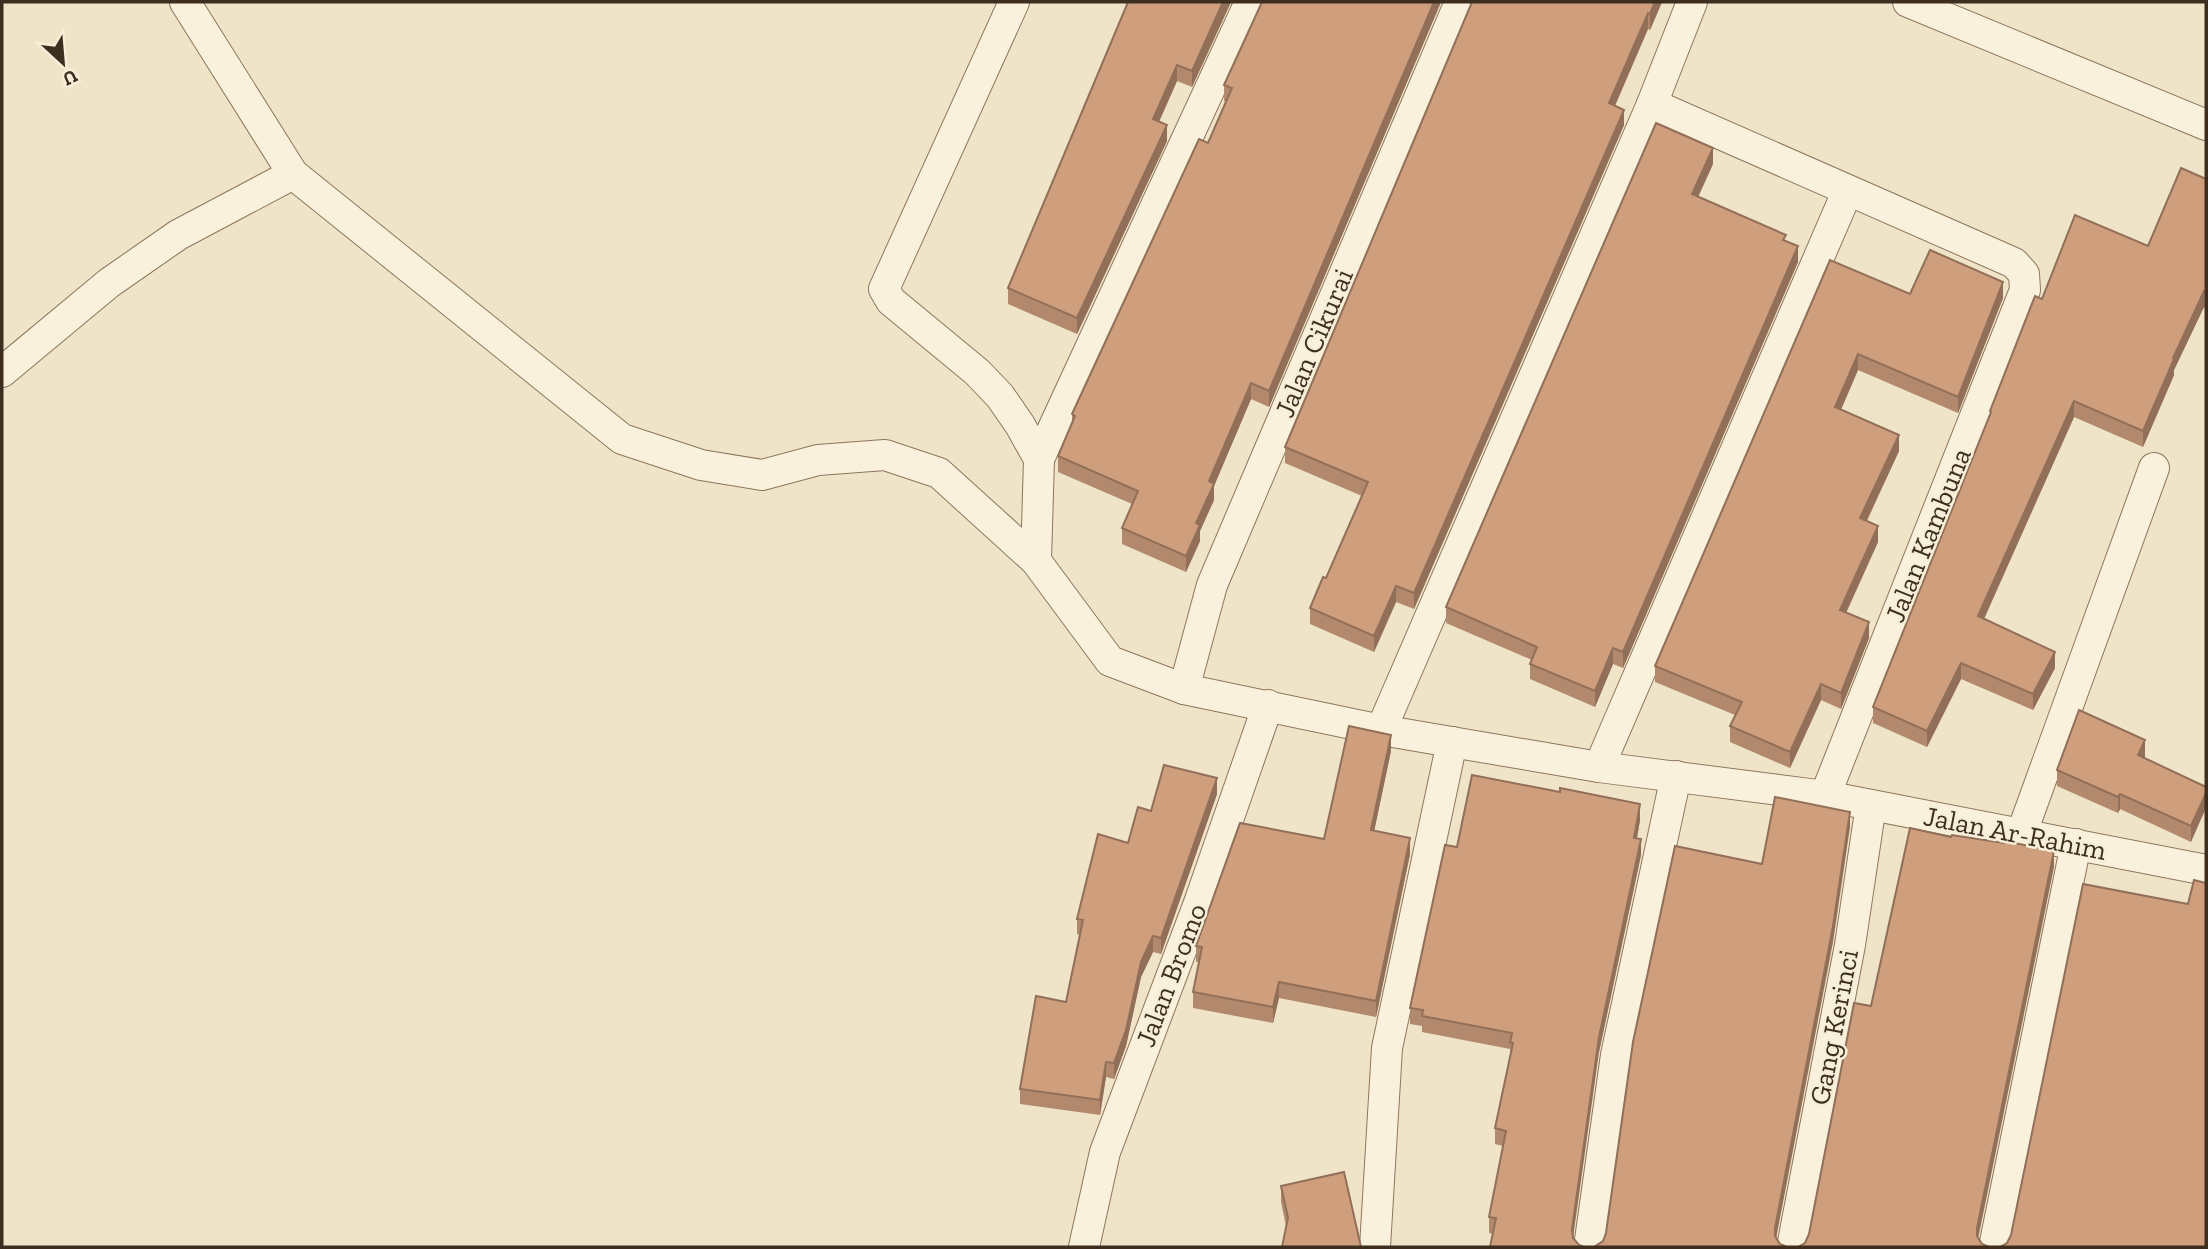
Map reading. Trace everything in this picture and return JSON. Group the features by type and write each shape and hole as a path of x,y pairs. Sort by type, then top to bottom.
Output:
{"street":[{"name":"Jalan Ar-Rahim","path":"185,2 293,174 622,439 701,465 762,475 818,460 885,455 939,473 1036,561 1110,661 1184,690 1381,730 1599,767 1825,796 2206,870"},
{"path":"1014,2 884,289 891,301 978,372 1007,406 1040,459"},
{"path":"1036,561 1040,459 1250,2"},
{"name":"Jalan Cikurai","path":"1184,690 1212,585 1460,2"},
{"path":"1381,730 1652,104 1692,2"},
{"path":"1908,2 2206,125"},
{"path":"1599,767 1847,192 1652,104"},
{"path":"2,372 108,284 178,235 293,174"},
{"name":"Jalan Kambuna","path":"1825,796 2025,290 2024,274 2014,263 1847,192"},
{"path":"2021,835 2154,468"},
{"name":"Jalan Bromo","path":"1084,1247 1105,1152 1199,903 1268,705"},
{"path":"1375,1247 1387,1048 1452,742"},
{"path":"1589,1247 1616,1055 1676,776"},
{"name":"Gang Kerinci","path":"1792,1247 1850,945 1871,805"},
{"path":"1994,1247 2076,844"}],"building":[{"path":"1128,2 1223,2 1192,71 1177,65 1153,119 1167,125 1077,318 1008,288"},
{"path":"1262,2 1434,2 1269,391 1251,383 1209,481 1214,484 1196,523 1200,525 1186,556 1122,528 1138,491 1058,456 1075,416 1072,414 1199,139 1208,143 1232,88 1224,85"},
{"path":"1472,2 1655,2 1609,103 1624,110 1414,593 1396,586 1374,636 1310,608 1368,482 1285,447"},
{"path":"1656,123 1713,148 1692,194 1786,235 1783,240 1798,246 1623,652 1613,648 1595,691 1530,664 1537,647 1446,607"},
{"path":"2181,168 2206,179 2206,292 2204,291 2173,358 2143,431 2074,401 1978,616 2055,652 2033,694 1961,663 1927,731 1873,707 2035,296 2042,299 2075,215 2148,246"},
{"path":"1930,250 2003,282 1958,397 1858,354 1835,407 1899,435 1860,518 1878,526 1840,610 1869,622 1841,693 1821,684 1790,752 1730,726 1742,702 1655,666 1830,260 1910,294"},
{"path":"2079,710 2145,740 2138,755 2206,787 2206,793 2191,826 2120,794 2118,797 2057,770"},
{"path":"1349,726 1391,735 1371,830 1410,838 1376,1001 1279,982 1273,1007 1193,992 1202,947 1196,946 1240,823 1324,839"},
{"path":"1164,765 1217,778 1161,938 1153,936 1141,962 1126,1030 1114,1063 1106,1062 1100,1100 1020,1089 1036,996 1066,1002 1083,920 1077,919 1098,834 1128,843 1138,807 1151,811"},
{"path":"1472,775 1560,792 1560,788 1640,804 1634,838 1641,839 1599,1037 1572,1229 1573,1238 1584,1247 1490,1247 1496,1218 1489,1217 1506,1131 1495,1128 1513,1043 1510,1042 1512,1033 1422,1016 1423,1010 1410,1008 1445,845 1457,847"},
{"path":"1775,797 1850,812 1833,926 1775,1228 1775,1236 1780,1244 1787,1247 1594,1247 1603,1241 1606,1233 1633,1042 1675,846 1762,864"},
{"path":"1910,828 1951,837 2005,841 2054,851 1977,1228 1977,1236 1982,1244 1989,1247 1798,1247 1805,1243 1809,1234 1854,1003 1871,1006"},
{"path":"2194,880 2206,883 2206,1247 2000,1247 2007,1243 2011,1235 2083,884 2188,904"},
{"path":"1344,1172 1361,1247 1282,1247 1288,1218 1281,1186"}]}
